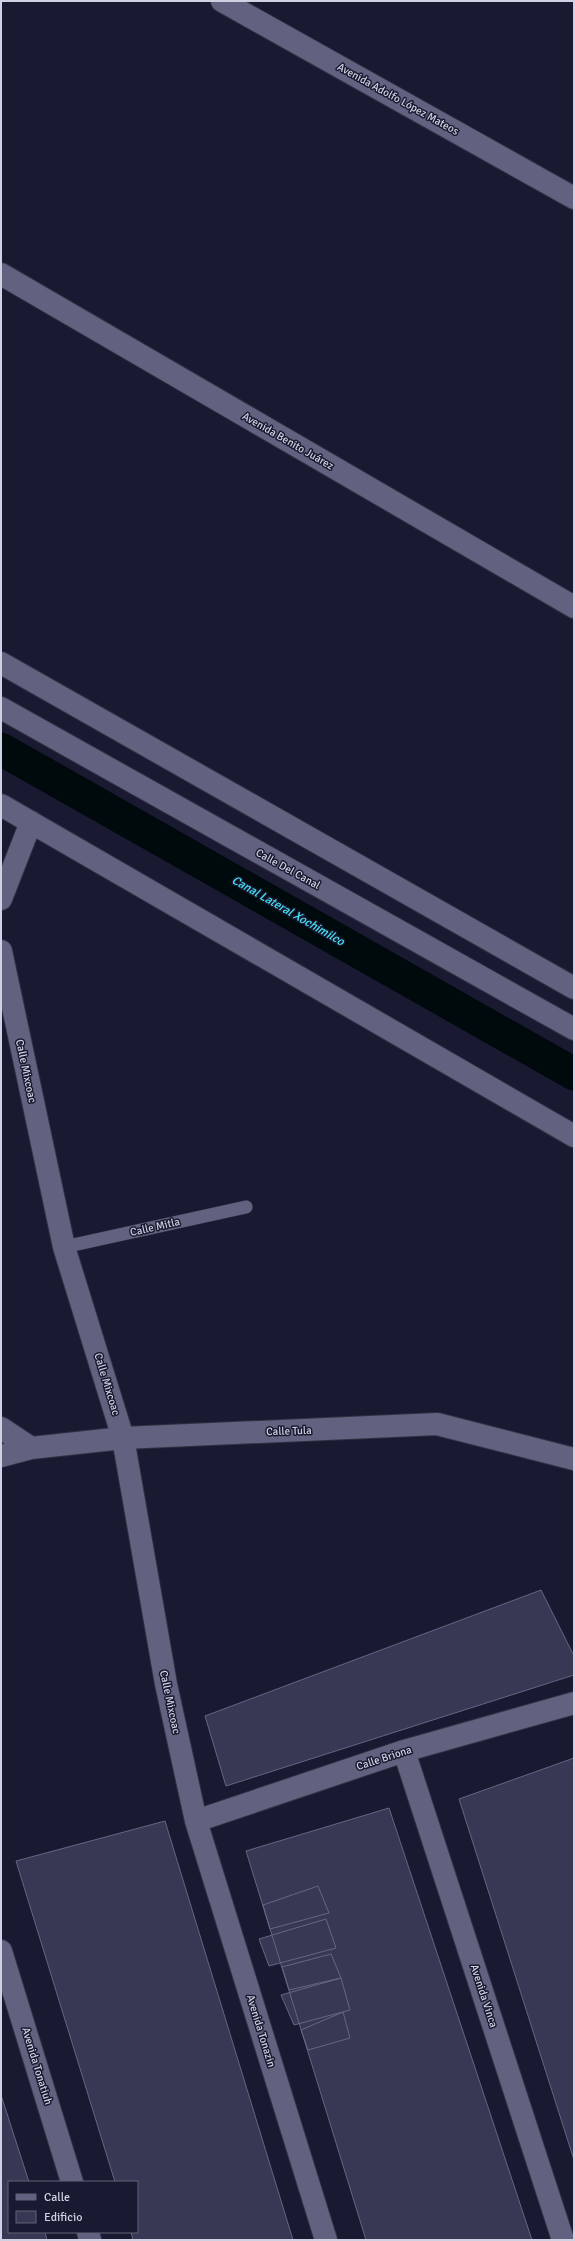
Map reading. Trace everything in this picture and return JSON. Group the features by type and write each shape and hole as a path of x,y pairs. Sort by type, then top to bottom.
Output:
{"street":[{"name":"Avenida Adolfo López Mateos","path":"222,1 574,198"},
{"name":"Avenida Benito Juárez","path":"1,274 574,607"},
{"path":"1,663 574,988"},
{"name":"Calle Del Canal","path":"1,708 574,1029"},
{"path":"1,805 574,1136"},
{"path":"1,899 32,822"},
{"name":"Calle Mixcoac","path":"1,951 64,1247 123,1438 166,1684 196,1821"},
{"name":"Calle Tula","path":"1,1456 31,1448 123,1438 437,1424 574,1463"},
{"path":"1,1428 31,1448"},
{"name":"Calle Briona","path":"196,1821 404,1751 574,1703"},
{"name":"Avenida Vinca","path":"404,1751 563,2240"},
{"name":"Avenida Tonazin","path":"196,1821 326,2240"},
{"name":"Avenida Tonatiuh","path":"1,1951 72,2181"}],"lane":[{"name":"Calle Mitla","path":"64,1247 246,1207"}],"building":[{"path":"541,1590 574,1656 574,1675 226,1786 205,1716"},
{"path":"574,1758 574,2160 459,1799"},
{"path":"389,1808 532,2240 366,2240 246,1851"},
{"path":"165,1821 293,2240 133,2240 131,2233 138,2233 138,2181 115,2181 16,1861"},
{"path":"318,1886 329,1913 270,1929 263,1905"},
{"path":"326,1919 336,1948 269,1966 259,1939"},
{"path":"331,1954 341,1978 289,1990 282,1967"},
{"path":"341,1978 350,2010 294,2025 281,1995"},
{"path":"343,2012 350,2038 308,2050 301,2030"},
{"path":"1,2095 29,2181 8,2181 8,2233 45,2233 47,2240 1,2240"}],"waterway":[{"name":"Canal Lateral Xochimilco","path":"1,749 574,1074"}]}
